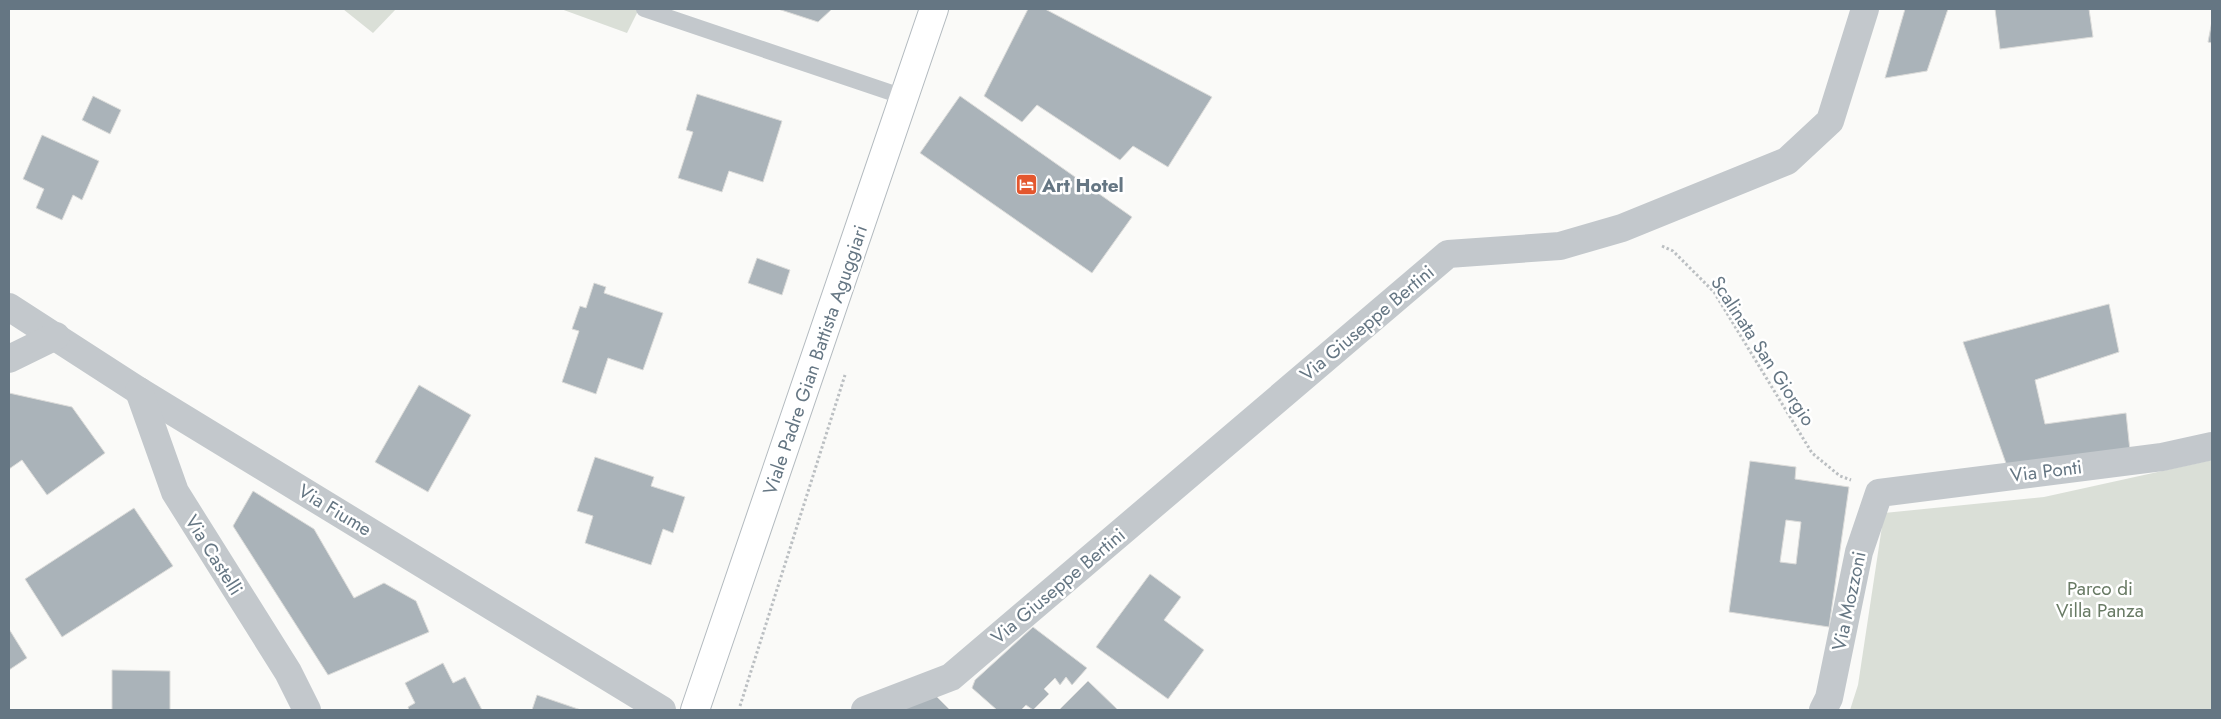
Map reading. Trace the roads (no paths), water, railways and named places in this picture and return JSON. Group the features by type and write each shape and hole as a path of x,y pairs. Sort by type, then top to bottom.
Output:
{"main road":[{"name":"Viale Padre Gian Battista Aguggiari","path":"695,710 934,9"}],"street":[{"name":"Via Giuseppe Bertini","path":"866,710 951,677 1448,254 1560,246 1622,228 1787,161 1830,121 1864,9"},
{"name":"Via Fiume","path":"9,307 139,390 662,710"},
{"path":"9,359 56,336"},
{"name":"Via Castelli","path":"139,390 175,492 288,672 307,710"},
{"name":"Via Ponti","path":"1879,493 2162,457 2212,446"},
{"name":"Via Mozzoni","path":"1824,710 1829,698 1859,552 1879,493"}],"lane":[{"path":"644,9 904,97"}],"place":[{"name":"Art Hotel","path":"1026,185"}],"park label":[{"name":"Parco di Villa Panza","path":"2100,599"}]}
